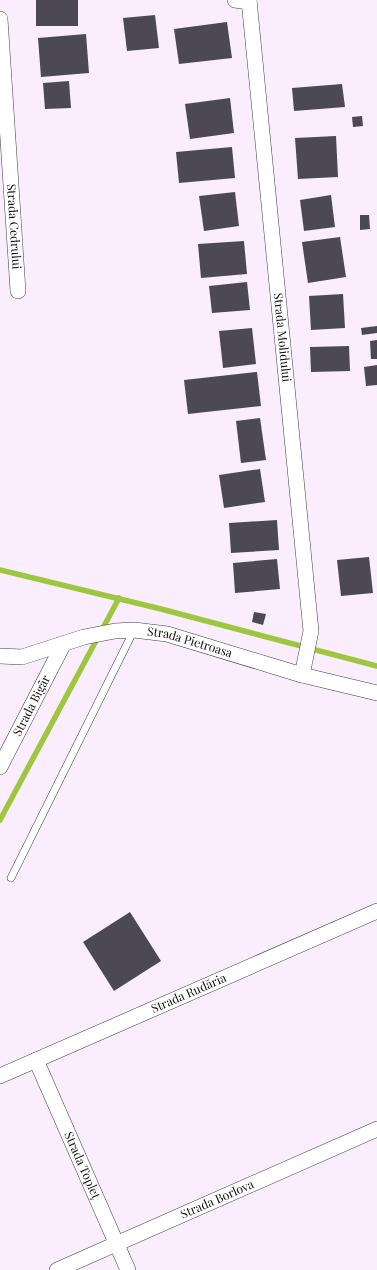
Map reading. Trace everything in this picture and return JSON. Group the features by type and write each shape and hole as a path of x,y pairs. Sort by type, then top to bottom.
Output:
{"street":[{"name":"Strada Molidului","path":"244,1 311,631 302,674"},
{"name":"Strada Cedrului","path":"0,19 18,291"},
{"name":"Strada Pietroasa","path":"0,656 22,657 84,637 116,631 134,630 167,634 302,674 377,693"},
{"name":"Strada Bigãr","path":"0,767 63,645"},
{"name":"Strada Rudăria","path":"0,1076 377,910"},
{"name":"Strada Topleț","path":"36,1060 128,1270"},
{"name":"Strada Borlova","path":"57,1270 377,1129"}],"lane":[{"path":"11,878 134,630"}],"building":[{"path":"36,0 78,0 78,26 36,26"},
{"path":"155,15 159,48 127,51 123,18"},
{"path":"227,22 232,58 179,64 174,29"},
{"path":"86,34 89,73 41,77 38,38"},
{"path":"69,81 71,108 45,109 43,83"},
{"path":"342,84 345,107 294,111 292,88"},
{"path":"230,98 234,133 190,139 185,104"},
{"path":"362,116 363,126 353,127 352,117"},
{"path":"336,136 338,177 298,179 295,138"},
{"path":"232,147 235,178 179,183 176,152"},
{"path":"235,192 239,226 204,231 199,196"},
{"path":"331,195 335,227 304,231 300,200"},
{"path":"360,215 369,215 370,229 360,230"},
{"path":"340,237 346,277 308,283 302,242"},
{"path":"244,241 247,274 201,278 198,244"},
{"path":"247,282 250,310 212,313 209,286"},
{"path":"343,294 345,328 311,330 309,296"},
{"path":"377,326 377,333 362,335 361,328"},
{"path":"252,328 256,364 223,368 219,331"},
{"path":"377,340 377,359 371,359 370,341"},
{"path":"349,346 350,371 311,372 310,347"},
{"path":"377,365 377,385 366,386 364,367"},
{"path":"257,372 261,406 188,414 184,380"},
{"path":"260,418 266,460 241,463 236,421"},
{"path":"260,469 265,502 224,508 219,475"},
{"path":"277,520 279,550 231,553 229,523"},
{"path":"369,557 373,593 341,596 337,560"},
{"path":"277,559 280,589 235,593 233,563"},
{"path":"254,612 266,614 263,625 252,622"},
{"path":"130,912 161,961 114,991 83,942"}],"waterway":[{"path":"0,570 161,609 377,666"},
{"path":"0,820 119,598"}]}
